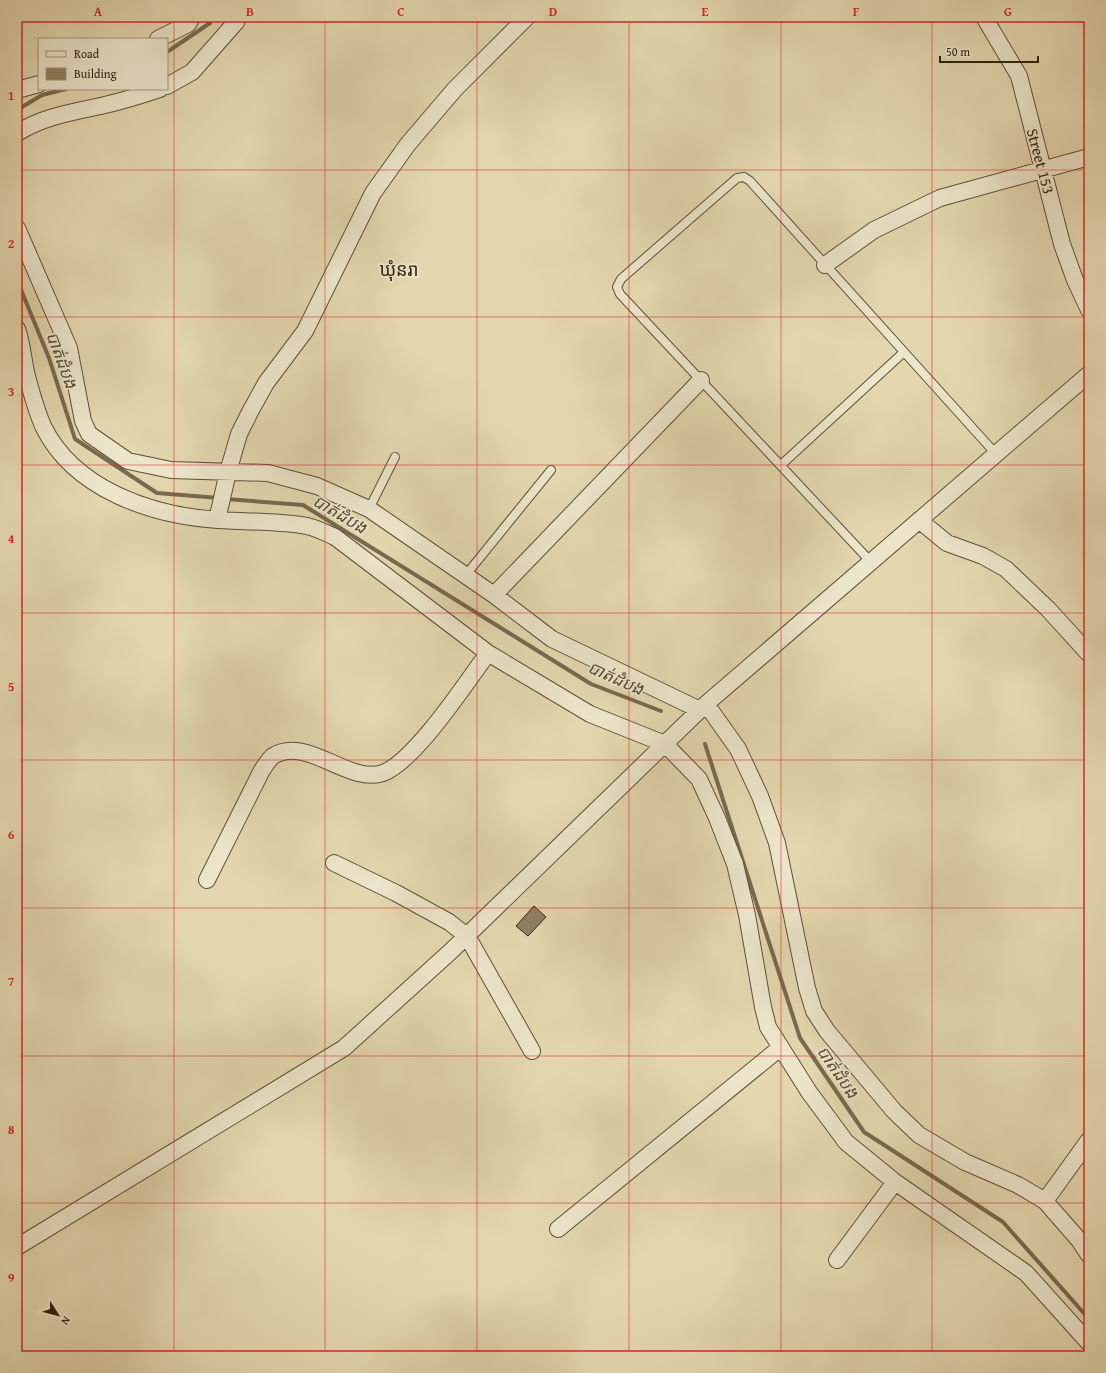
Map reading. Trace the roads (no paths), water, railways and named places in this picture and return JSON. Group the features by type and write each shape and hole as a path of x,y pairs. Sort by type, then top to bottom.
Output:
{"street":[{"path":"160,38 188,24 192,17"},
{"path":"217,520 228,472 239,434 266,383 305,331 373,192 408,144 455,89 527,17"},
{"name":"Street 153","path":"984,17 1019,76 1062,244 1075,280 1089,310"},
{"path":"168,85 192,72 238,19"},
{"path":"17,90 38,84"},
{"path":"17,133 34,123 56,115 113,103 157,90"},
{"path":"825,265 874,230 940,198 1089,157"},
{"path":"17,228 69,348 83,421 89,434 128,461 171,470 268,473 317,486 370,508 494,595 563,646 703,707 738,749 760,796 775,836 807,988 814,1011 827,1031 894,1111 919,1135 965,1162 1018,1185 1045,1201 1079,1240 1089,1255"},
{"path":"17,332 28,380 43,425 54,445 66,460 97,483 127,500 158,511 217,520 302,525 318,529 335,537 488,653 590,714 665,744 699,779 717,818 734,864 747,915 762,1008 768,1027 809,1092 846,1142 895,1182 1026,1273 1089,1343"},
{"path":"17,1248 344,1048 467,936 703,707 1089,374"},
{"path":"494,595 701,380"},
{"path":"919,520 947,543 983,556 1006,569 1048,609 1089,654"},
{"path":"206,880 262,770 272,756 288,750 322,758 361,774 382,774 398,766 431,729 488,653"},
{"path":"334,863 396,893 449,922 467,936 532,1051"},
{"path":"558,1229 780,1048"},
{"path":"1045,1201 1089,1140"},
{"path":"837,1260 895,1182"}],"lane":[{"path":"872,562 620,294 617,287 621,279 737,178 744,177 750,181 996,454"},
{"path":"781,465 904,352"},
{"path":"370,508 396,457"},
{"path":"465,576 551,470"}],"waterway":[{"name":"បាត់ដំបង","path":"168,51 210,23 212,17"},
{"name":"បាត់ដំបង","path":"17,110 42,95 62,90"},
{"name":"បាត់ដំបង","path":"17,280 49,358 75,439 157,493 219,498"},
{"name":"បាត់ដំបង","path":"226,499 303,505 591,684 661,711"},
{"name":"បាត់ដំបង","path":"705,744 800,1038 864,1132 1003,1222 1089,1319"}],"district":[{"name":"ឃុំនរា","path":"399,270"}]}
